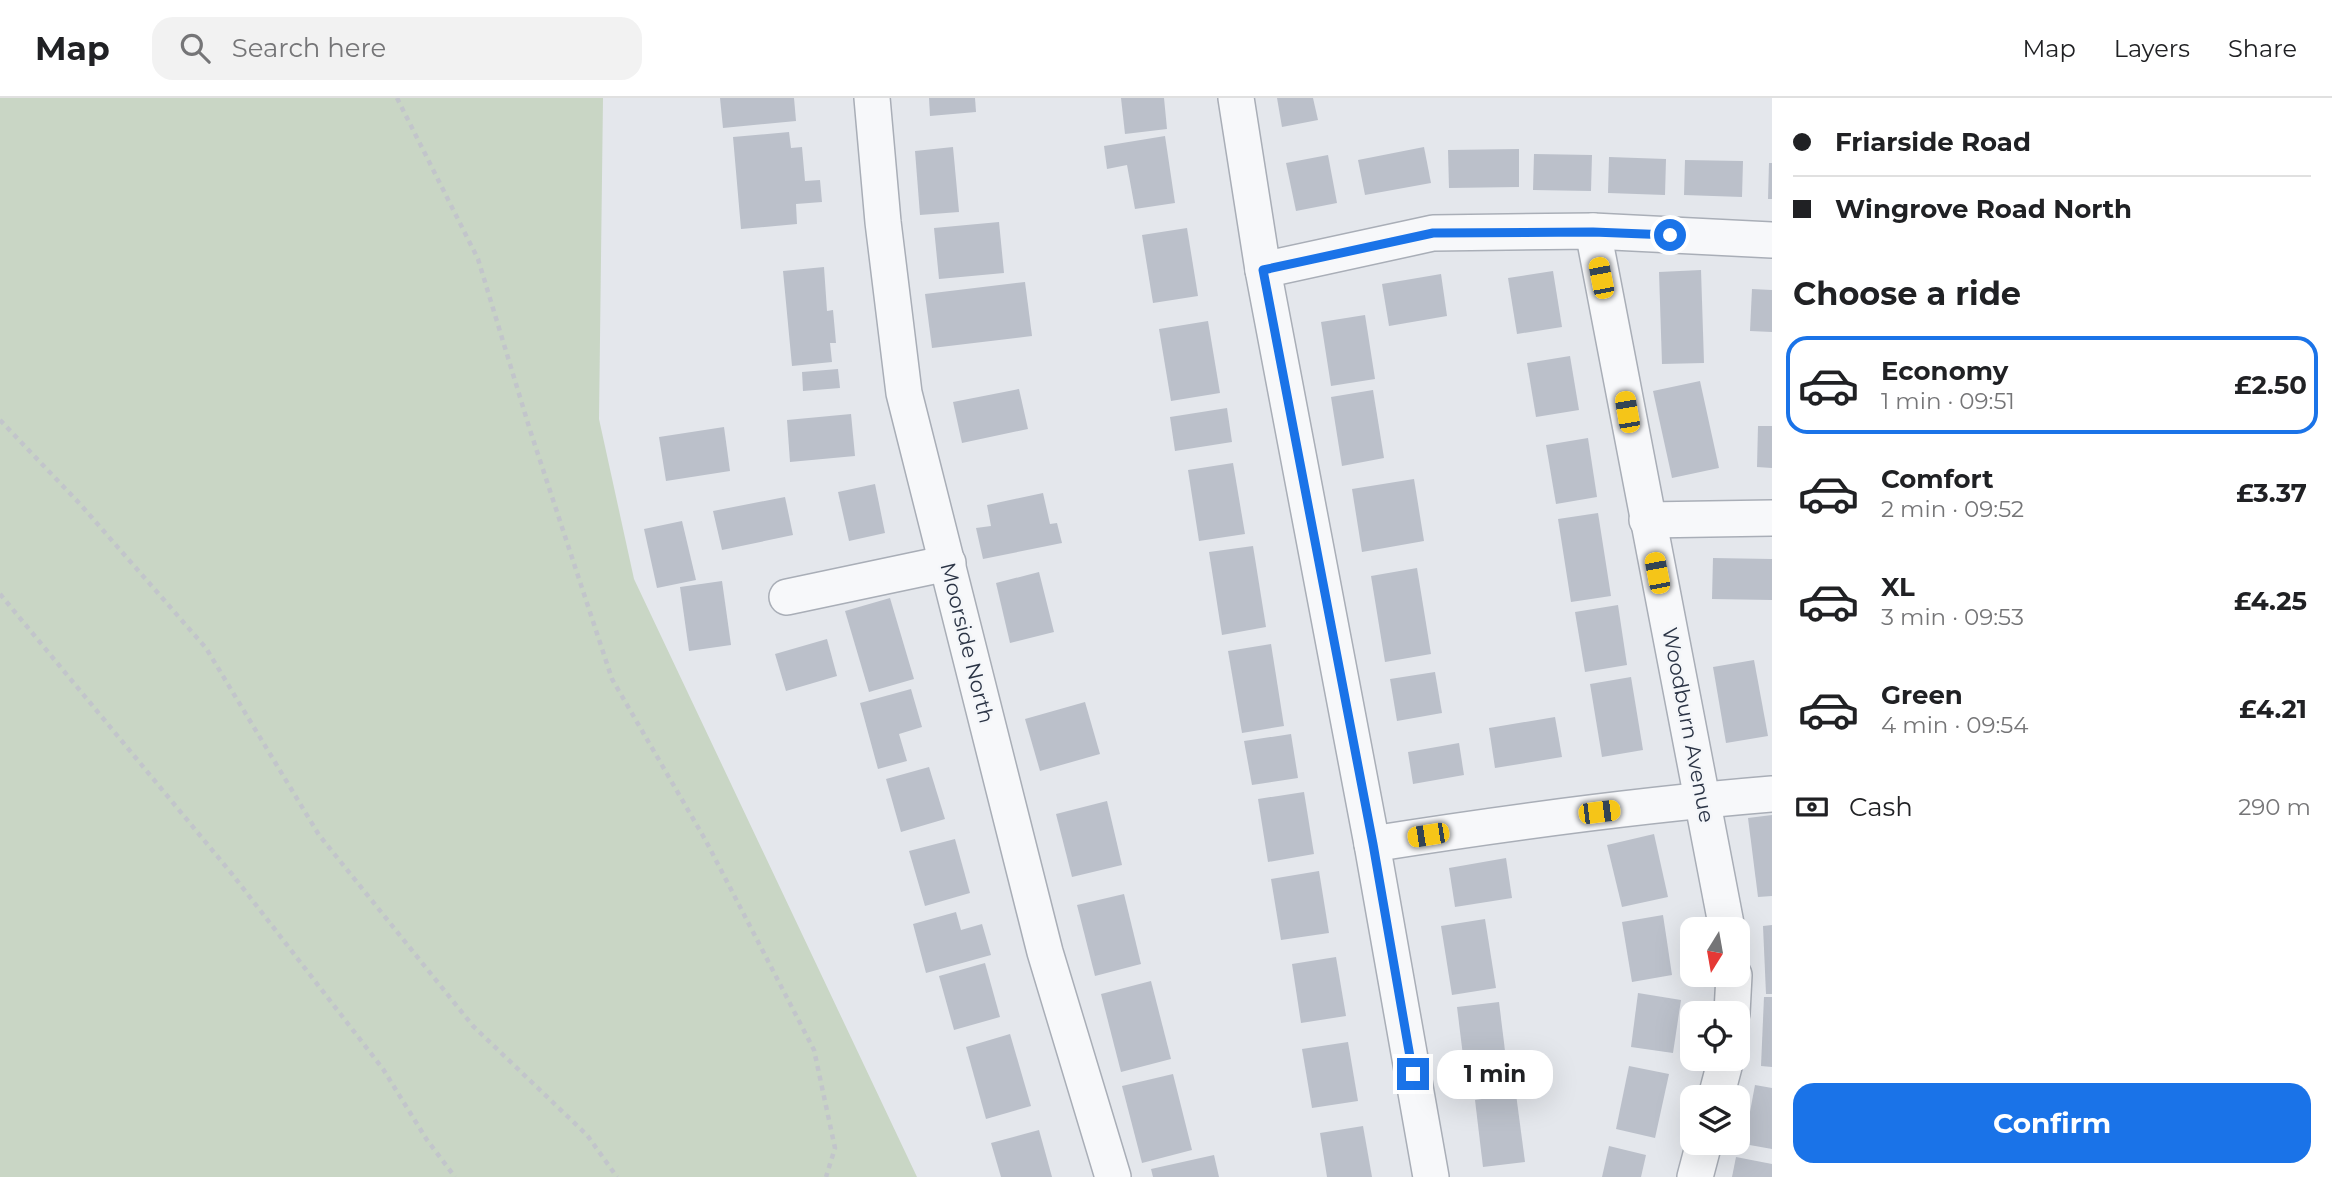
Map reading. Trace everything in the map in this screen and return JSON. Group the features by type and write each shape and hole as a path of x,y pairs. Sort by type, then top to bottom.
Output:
{"street":[{"name":"Moorside North","path":"872,98 883,222 904,393 1045,952 1113,1177"},
{"path":"1236,98 1263,270 1373,844 1431,1177"},
{"path":"1263,270 1433,233 1593,232 1772,240"},
{"name":"Woodburn Avenue","path":"1593,232 1725,917"},
{"path":"1647,520 1772,518"},
{"path":"787,597 947,563"},
{"path":"1373,844 1495,825 1772,794"},
{"path":"1695,1177 1701,1155"}],"path":[{"path":"397,98 478,259 530,430 612,679 706,841 814,1050 835,1148 827,1177"},
{"path":"0,419 206,648 318,835 472,1026 587,1135 617,1177"},
{"path":"0,594 232,874 383,1069 427,1140 455,1177"}],"green space":[{"path":"0,98 603,98 599,419 634,579 917,1177 0,1177"}],"building":[{"path":"720,98 794,98 796,121 723,128"},
{"path":"929,98 975,98 976,112 930,116"},
{"path":"1121,98 1164,98 1167,129 1125,134"},
{"path":"1277,98 1313,98 1318,120 1282,127"},
{"path":"789,132 791,148 802,147 805,181 820,180 822,202 796,204 797,224 741,229 733,137"},
{"path":"1165,136 1175,203 1135,209 1127,165 1107,169 1104,146"},
{"path":"953,147 959,212 920,215 915,151"},
{"path":"1424,147 1431,183 1365,195 1358,160"},
{"path":"1519,149 1519,187 1449,188 1448,150"},
{"path":"1534,154 1592,155 1591,191 1533,190"},
{"path":"1328,155 1337,203 1296,211 1286,163"},
{"path":"1609,157 1666,159 1665,195 1608,193"},
{"path":"1685,160 1743,161 1742,197 1684,195"},
{"path":"1769,163 1772,163 1772,199 1768,199"},
{"path":"999,222 1004,273 939,279 934,228"},
{"path":"1187,228 1198,296 1153,303 1142,235"},
{"path":"824,267 827,311 833,310 836,343 830,343 832,362 792,366 783,271"},
{"path":"1701,270 1704,363 1662,364 1659,272"},
{"path":"1553,271 1562,327 1517,334 1508,278"},
{"path":"1441,274 1447,316 1389,326 1382,284"},
{"path":"1025,282 1032,336 932,348 925,294"},
{"path":"1752,289 1772,290 1772,332 1750,331"},
{"path":"1365,315 1375,379 1331,386 1321,322"},
{"path":"1208,321 1220,393 1171,401 1159,329"},
{"path":"1570,356 1579,410 1536,417 1527,363"},
{"path":"838,369 840,388 803,391 802,372"},
{"path":"1700,381 1719,468 1672,478 1653,391"},
{"path":"1019,389 1028,429 962,443 953,402"},
{"path":"1373,390 1384,458 1342,466 1331,397"},
{"path":"1227,408 1232,442 1175,451 1170,417"},
{"path":"851,414 855,456 790,462 787,420"},
{"path":"1758,426 1772,426 1772,468 1757,467"},
{"path":"724,427 730,471 666,481 659,437"},
{"path":"1588,438 1597,497 1556,504 1546,445"},
{"path":"1233,463 1245,534 1199,541 1188,470"},
{"path":"1414,479 1424,541 1362,552 1352,489"},
{"path":"875,484 885,533 849,541 838,492"},
{"path":"1043,493 1050,524 1057,523 1062,543 983,559 976,528 991,526 987,505"},
{"path":"785,497 793,535 722,550 713,511"},
{"path":"1598,513 1611,596 1571,602 1558,519"},
{"path":"682,521 696,580 657,588 644,529"},
{"path":"1253,546 1266,627 1222,635 1209,552"},
{"path":"1713,558 1772,559 1772,600 1712,599"},
{"path":"1417,568 1431,654 1385,662 1371,576"},
{"path":"1039,572 1054,632 1010,643 996,583"},
{"path":"722,581 731,645 689,651 680,587"},
{"path":"890,598 914,679 869,692 845,611"},
{"path":"1618,605 1627,665 1585,672 1575,612"},
{"path":"827,639 837,676 786,691 775,654"},
{"path":"1271,644 1284,726 1242,733 1228,651"},
{"path":"1754,660 1768,736 1726,743 1713,667"},
{"path":"1435,672 1442,713 1397,721 1390,679"},
{"path":"1631,677 1643,750 1602,757 1590,684"},
{"path":"911,689 922,727 899,734 907,761 878,769 860,703"},
{"path":"1085,702 1100,754 1040,771 1025,719"},
{"path":"1555,717 1562,757 1495,768 1489,728"},
{"path":"1291,734 1298,778 1252,785 1244,741"},
{"path":"1459,743 1464,775 1413,784 1408,752"},
{"path":"929,767 945,819 901,832 886,779"},
{"path":"1304,792 1314,854 1268,862 1258,799"},
{"path":"1107,801 1122,865 1072,877 1056,814"},
{"path":"1772,815 1772,896 1758,897 1748,818"},
{"path":"1654,834 1668,897 1622,907 1607,845"},
{"path":"955,839 970,893 925,906 909,851"},
{"path":"1506,858 1512,898 1455,907 1449,868"},
{"path":"1319,871 1329,933 1281,940 1271,879"},
{"path":"1124,894 1141,964 1095,976 1077,905"},
{"path":"956,912 961,930 982,924 991,955 926,973 913,924"},
{"path":"1663,915 1672,975 1632,982 1622,922"},
{"path":"1485,919 1496,988 1452,995 1441,926"},
{"path":"1772,925 1772,994 1766,994 1763,926"},
{"path":"1336,957 1346,1016 1301,1023 1292,964"},
{"path":"985,963 1000,1017 954,1030 939,976"},
{"path":"1151,981 1171,1059 1121,1072 1101,994"},
{"path":"1638,993 1681,1000 1673,1053 1631,1047"},
{"path":"1764,997 1772,997 1772,1067 1761,1066"},
{"path":"1499,1002 1507,1067 1465,1072 1457,1007"},
{"path":"1010,1034 1031,1106 986,1119 966,1047"},
{"path":"1348,1042 1358,1101 1312,1108 1302,1049"},
{"path":"1629,1066 1669,1074 1655,1138 1616,1129"},
{"path":"1173,1074 1192,1150 1142,1163 1122,1086"},
{"path":"1755,1085 1772,1088 1772,1149 1750,1145 1750,1112"},
{"path":"1516,1094 1525,1162 1483,1167 1475,1100"},
{"path":"1363,1126 1372,1177 1327,1177 1320,1133"},
{"path":"1039,1130 1052,1177 1001,1177 991,1143"},
{"path":"1609,1146 1646,1155 1641,1177 1602,1177"},
{"path":"1214,1155 1219,1177 1153,1177 1151,1169"},
{"path":"1736,1157 1772,1164 1772,1177 1732,1177"}],"route":[{"path":"1413,1074 1373,844 1263,270 1433,233 1593,232 1670,235"}]}
